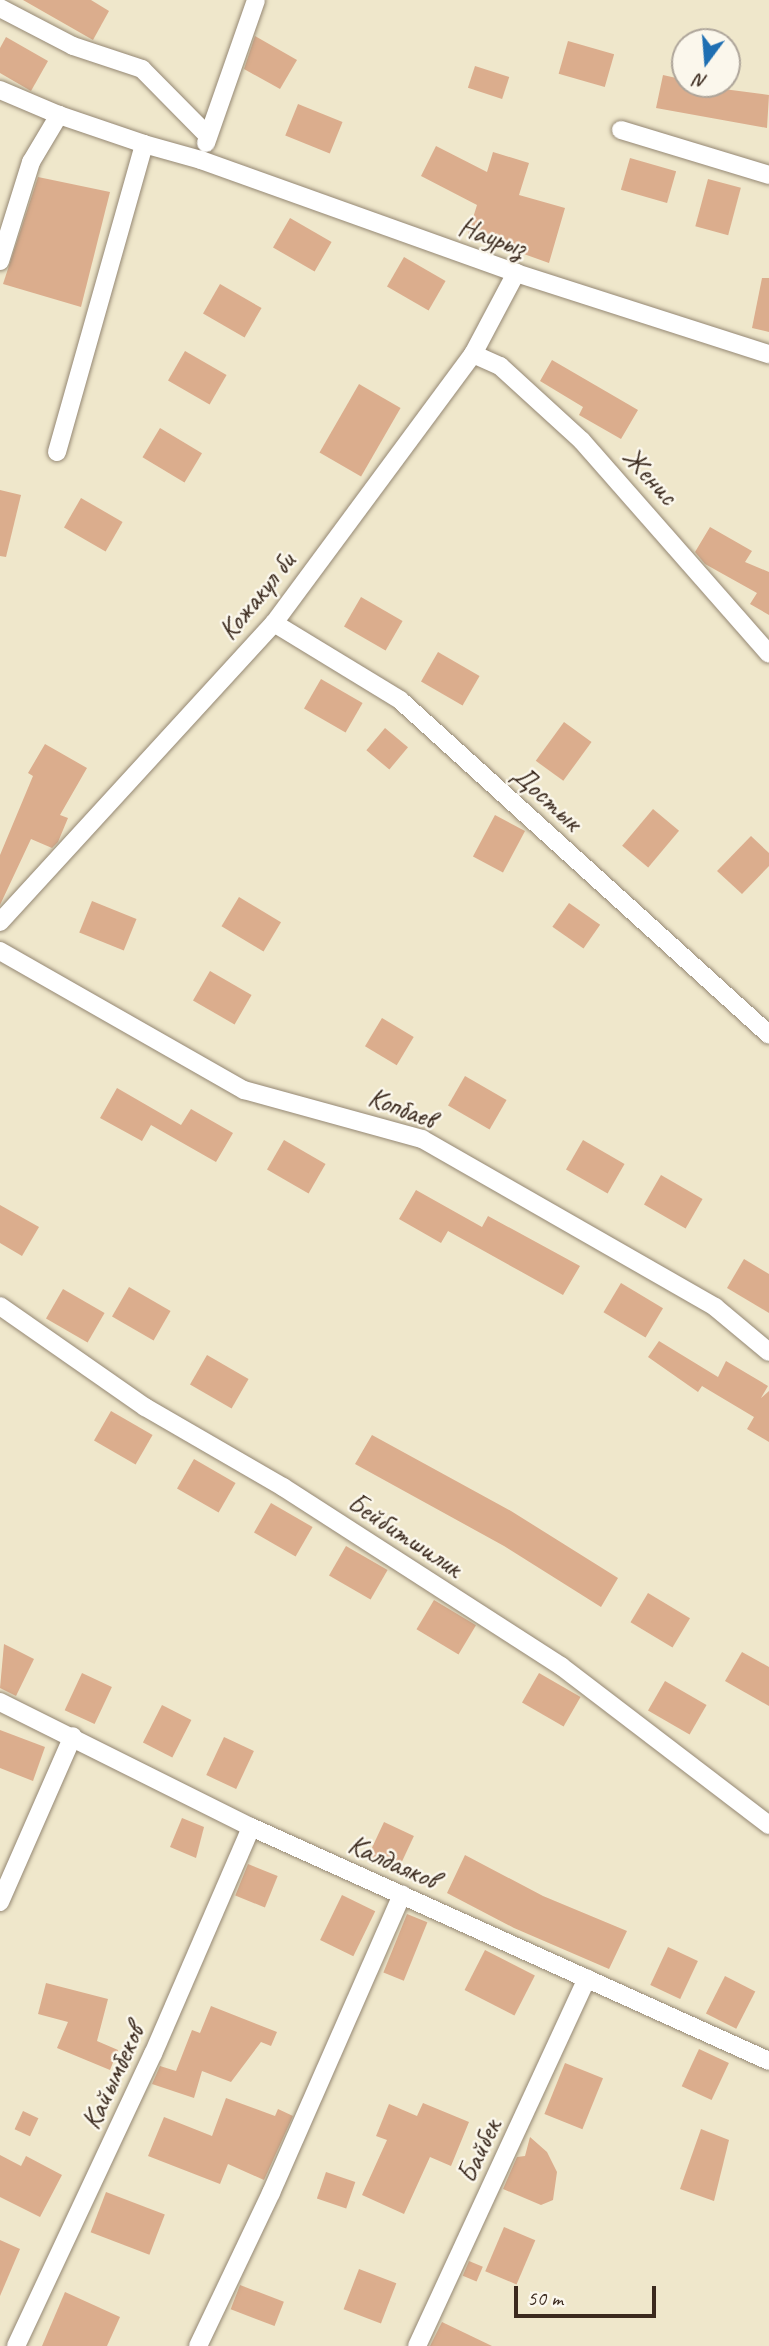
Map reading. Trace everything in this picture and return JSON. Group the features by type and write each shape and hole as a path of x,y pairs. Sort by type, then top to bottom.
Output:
{"street":[{"path":"201,160 256,0"},
{"path":"0,8 73,46 142,69 208,136"},
{"name":"Наурыз","path":"0,90 59,115 201,160 516,273 769,354"},
{"path":"0,261 31,162 59,115"},
{"path":"621,130 769,175"},
{"path":"57,452 144,144"},
{"name":"Кожакул би","path":"0,922 274,623 474,354 516,273"},
{"name":"Женис","path":"474,354 500,366 582,441 769,654"},
{"name":"Достык","path":"274,623 400,700 769,1034"},
{"name":"Копбаев","path":"0,951 244,1090 422,1139 715,1307 769,1352"},
{"name":"Бейбитшилик","path":"0,1306 145,1407 283,1488 561,1667 769,1825"},
{"name":"Калдаяков","path":"0,1702 251,1827 769,2061"},
{"path":"0,1902 73,1737"},
{"name":"Кайымбеков","path":"16,2346 153,2054 251,1827"},
{"path":"198,2346 271,2193 402,1895"},
{"name":"Байбек","path":"417,2346 587,1978"}],"building":[{"path":"23,0 91,0 109,11 93,40"},
{"path":"255,36 297,60 280,89 244,69"},
{"path":"6,37 48,61 31,91 0,73 0,48"},
{"path":"568,41 614,54 605,87 559,74"},
{"path":"475,66 509,77 502,99 468,88"},
{"path":"663,75 671,77 671,98 741,98 741,91 769,95 767,128 656,108"},
{"path":"298,104 343,122 330,154 285,136"},
{"path":"436,146 487,172 493,152 529,163 519,195 565,208 549,263 468,234 477,205 421,176"},
{"path":"630,158 676,171 667,203 621,190"},
{"path":"38,177 110,192 81,307 3,284"},
{"path":"708,179 741,188 728,235 695,226"},
{"path":"290,218 332,242 315,271 273,247"},
{"path":"404,257 446,281 429,310 387,286"},
{"path":"762,278 769,278 769,332 752,328"},
{"path":"220,284 262,308 245,337 203,313"},
{"path":"185,351 227,375 210,404 168,380"},
{"path":"552,360 638,410 621,439 579,415 583,407 540,381"},
{"path":"359,384 401,408 361,476 320,452"},
{"path":"160,428 202,453 184,482 142,457"},
{"path":"0,490 21,495 6,557 0,556"},
{"path":"81,498 123,522 106,551 64,527"},
{"path":"710,527 752,551 745,562 769,572 769,615 750,604 757,593 705,564 695,552"},
{"path":"361,597 403,621 386,650 344,626"},
{"path":"438,652 480,676 463,705 421,681"},
{"path":"321,679 363,703 346,732 304,708"},
{"path":"564,722 592,742 563,781 536,761"},
{"path":"385,728 408,747 389,769 366,750"},
{"path":"45,744 87,768 60,815 68,818 58,842 52,848 31,839 0,905 0,855 33,776 28,773"},
{"path":"653,809 679,831 648,868 622,846"},
{"path":"495,815 525,831 503,872 473,856"},
{"path":"751,836 769,853 769,866 742,894 717,871"},
{"path":"239,897 281,922 263,951 221,926"},
{"path":"92,901 137,919 124,951 79,933"},
{"path":"569,903 600,925 583,949 552,927"},
{"path":"210,971 252,995 235,1024 193,1000"},
{"path":"382,1018 414,1037 397,1065 365,1046"},
{"path":"465,1076 507,1100 490,1129 448,1105"},
{"path":"117,1088 181,1125 191,1109 233,1133 216,1162 151,1125 142,1141 100,1118"},
{"path":"284,1140 326,1164 309,1193 267,1169"},
{"path":"583,1140 625,1164 608,1193 566,1169"},
{"path":"661,1175 703,1199 686,1228 644,1204"},
{"path":"416,1190 482,1227 488,1216 580,1266 563,1295 448,1231 441,1243 399,1219"},
{"path":"0,1205 39,1227 22,1256 0,1243"},
{"path":"744,1259 769,1274 769,1313 727,1288"},
{"path":"621,1283 663,1308 645,1337 603,1312"},
{"path":"129,1287 171,1311 154,1340 112,1316"},
{"path":"63,1289 105,1313 88,1342 46,1318"},
{"path":"659,1341 718,1377 726,1361 768,1386 761,1398 769,1391 769,1442 747,1429 754,1417 702,1386 698,1392 648,1357"},
{"path":"207,1355 249,1379 232,1408 190,1384"},
{"path":"111,1411 153,1435 136,1464 94,1440"},
{"path":"372,1435 511,1511 618,1578 601,1607 504,1546 355,1464"},
{"path":"194,1459 236,1483 219,1512 177,1488"},
{"path":"271,1503 313,1527 296,1556 254,1532"},
{"path":"346,1546 388,1570 371,1599 329,1575"},
{"path":"648,1593 690,1618 672,1647 630,1622"},
{"path":"434,1600 476,1625 458,1654 416,1629"},
{"path":"4,1644 34,1659 16,1696 0,1688"},
{"path":"742,1652 769,1667 769,1706 725,1681"},
{"path":"82,1673 112,1687 95,1724 65,1710"},
{"path":"539,1673 581,1697 564,1726 522,1702"},
{"path":"665,1681 707,1705 690,1734 648,1710"},
{"path":"162,1705 191,1720 172,1757 143,1742"},
{"path":"0,1730 45,1747 33,1781 0,1768"},
{"path":"224,1737 254,1751 236,1789 206,1775"},
{"path":"182,1818 204,1827 196,1858 170,1847"},
{"path":"384,1822 414,1836 396,1874 366,1860"},
{"path":"465,1855 543,1896 627,1931 609,1969 514,1928 447,1893"},
{"path":"248,1864 278,1876 265,1908 235,1896"},
{"path":"342,1895 375,1911 353,1956 320,1940"},
{"path":"407,1914 427,1922 404,1981 383,1972"},
{"path":"668,1947 698,1961 680,1999 650,1985"},
{"path":"485,1950 535,1975 514,2016 465,1990"},
{"path":"725,1976 755,1991 736,2029 706,2013"},
{"path":"46,1983 108,1999 97,2041 118,2050 110,2070 57,2048 68,2022 38,2014"},
{"path":"211,2006 277,2032 271,2046 261,2042 231,2082 202,2071 194,2098 152,2084 160,2066 176,2071 192,2030 200,2033"},
{"path":"699,2049 729,2063 712,2100 682,2086"},
{"path":"565,2063 603,2078 582,2129 544,2114"},
{"path":"226,2098 275,2116 278,2109 293,2116 264,2180 228,2164 220,2184 148,2156 164,2117 212,2136"},
{"path":"423,2103 469,2122 451,2166 430,2157 404,2214 362,2195 387,2140 376,2136 389,2104 417,2116"},
{"path":"23,2111 38,2118 30,2136 15,2129"},
{"path":"701,2129 729,2140 714,2201 680,2189"},
{"path":"530,2137 547,2152 557,2172 553,2200 541,2205 503,2189 517,2157 525,2156"},
{"path":"0,2155 21,2166 26,2156 62,2175 40,2217 0,2197"},
{"path":"326,2172 355,2182 346,2209 317,2198"},
{"path":"106,2192 165,2215 149,2255 91,2232"},
{"path":"504,2227 535,2240 517,2284 485,2271"},
{"path":"0,2240 20,2249 0,2296"},
{"path":"469,2261 483,2267 477,2282 463,2276"},
{"path":"359,2269 396,2283 381,2323 344,2309"},
{"path":"240,2285 284,2302 275,2326 231,2309"},
{"path":"65,2292 120,2317 107,2346 42,2346"},
{"path":"442,2322 492,2346 430,2346"}]}
